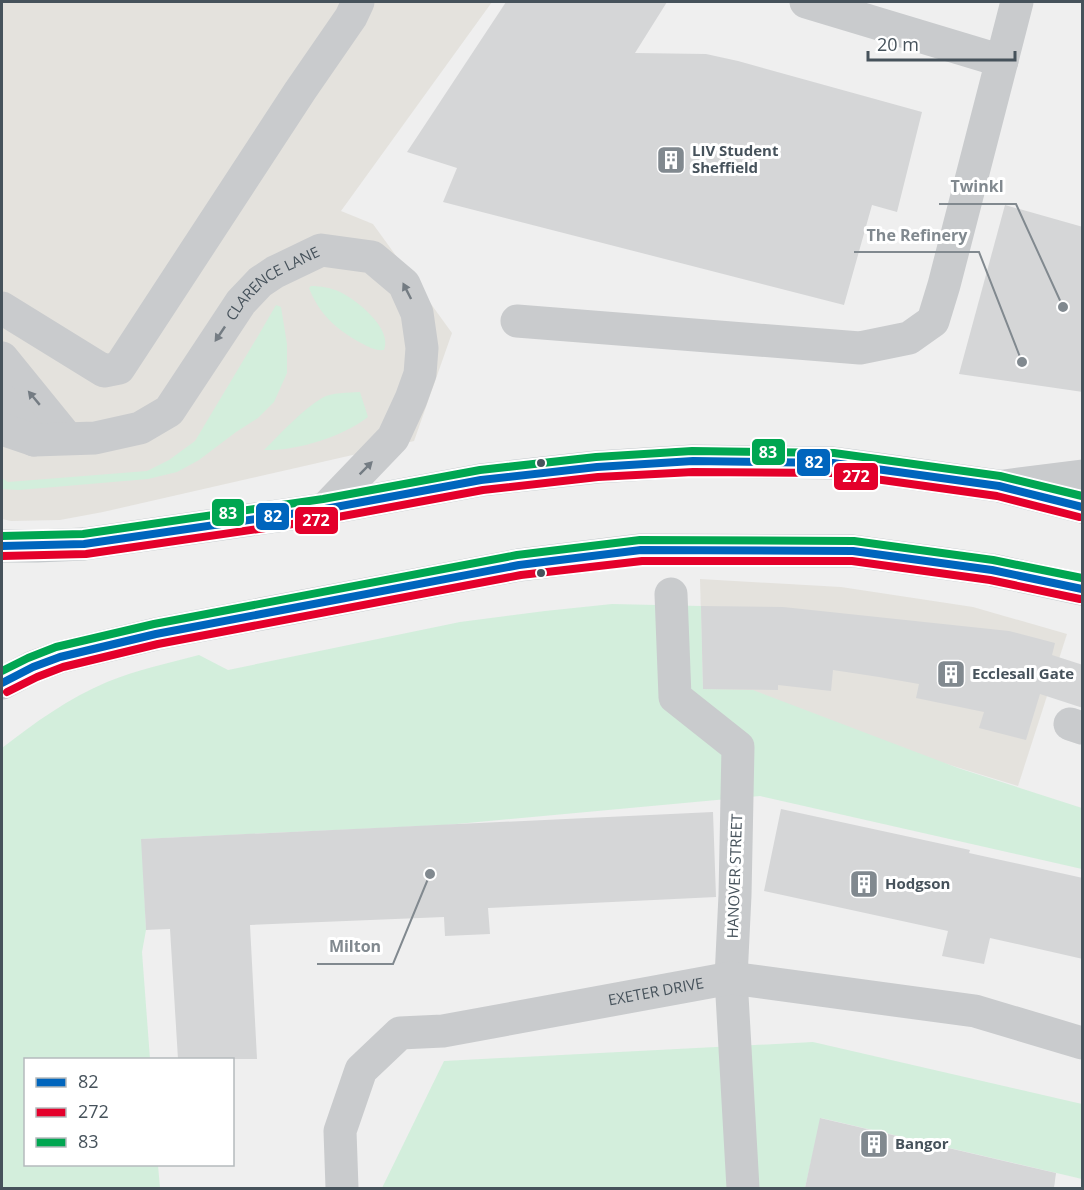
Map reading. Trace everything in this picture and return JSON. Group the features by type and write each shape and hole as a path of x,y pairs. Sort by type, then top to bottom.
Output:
{"main road":[{"path":"2,546 84,544 325,509 481,480 597,467 693,461 832,463 999,486 1083,507"},
{"path":"2,683 60,657 156,634 519,565 641,550 853,551 992,570 1083,589"}],"street":[{"path":"2,308 104,371 119,368 351,17 358,2"},
{"path":"806,2 1002,62"},
{"path":"516,321 860,348 909,339 933,321 1017,2"},
{"name":"CLARENCE LANE","path":"2,429 33,440 95,438 140,428 169,411 241,302 260,282 275,272 321,250 372,257 404,284 417,313 422,348 420,374 393,438 325,509"},
{"path":"2,358 67,438"},
{"path":"2,400 33,440"},
{"path":"999,486 1083,476"},
{"name":"HANOVER STREET","path":"671,594 675,697 738,747 731,978 743,1188"},
{"name":"EXETER DRIVE","path":"342,1188 340,1131 360,1070 400,1033 443,1031 731,978 975,1011 1083,1042"}],"shaded area":[{"path":"2,2 492,2 341,211 373,224 452,333 414,441 103,512 60,520 11,521 2,519"},
{"path":"700,579 841,587 973,607 1067,634 1018,786 703,689"}],"green space":[{"path":"311,286 337,291 364,308 383,333 384,350 367,346 337,327 318,306 309,288"},
{"path":"276,305 281,307 287,344 287,373 274,402 258,418 199,460 177,472 148,479 19,490 2,489 2,478 8,482 147,471 169,460 195,441"},
{"path":"360,392 368,417 357,424 345,431 305,445 264,450 299,415 322,398 335,394"},
{"path":"612,604 701,606 703,689 753,690 958,768 1082,808 1082,869 760,796 446,825 142,839 146,930 142,952 150,1058 24,1058 24,1166 158,1166 160,1188 2,1188 2,748 52,712 93,688 130,674 199,655 228,670 460,622"},
{"path":"813,1042 1082,1104 1082,1179 821,1118 805,1188 382,1188 444,1061"}],"building":[{"name":"LIV Student Sheffield","path":"506,2 667,2 635,53 706,54 922,112 897,212 872,205 844,305 443,202 457,168 407,152"},
{"path":"1005,205 1083,227 1083,392 959,374"},
{"name":"Ecclesall Gate","path":"701,606 783,607 1009,631 1055,643 1052,655 1083,665 1083,708 1040,694 1026,740 979,728 984,712 916,698 919,684 879,677 833,670 831,691 778,685 778,690 703,689"},
{"name":"Hodgson","path":"781,809 970,850 969,853 1083,878 1083,959 990,938 984,964 942,956 948,931 764,891"},
{"path":"713,812 716,897 488,908 490,934 445,936 444,917 250,925 257,1059 178,1058 170,929 146,930 141,839"},
{"name":"Bangor","path":"820,1118 1056,1173 1054,1188 805,1188"}],"transit line":[{"name":"83","path":"2,536 83,534 323,499 480,470 596,457 692,451 834,453 1000,476 1082,496"},
{"name":"82","path":"2,546 84,544 325,509 481,480 597,467 693,461 833,463 999,486 1082,507"},
{"name":"272","path":"2,556 86,554 327,519 483,490 598,477 693,472 832,473 997,496 1079,517"},
{"name":"83","path":"2,671 56,647 154,624 517,555 640,540 854,541 993,560 1082,578"},
{"name":"82","path":"2,683 33,667 60,657 156,634 519,565 641,550 853,551 992,570 1082,589"},
{"name":"272","path":"7,692 63,667 158,644 521,575 642,561 852,561 990,580 1080,599"}],"place":[{"name":"LIV Student Sheffield","path":"671,160"},
{"name":"Twinkl","path":"1063,307"},
{"name":"The Refinery","path":"1022,362"},
{"name":"Ecclesall Gate","path":"951,674"},
{"name":"Milton","path":"430,874"},
{"name":"Hodgson","path":"864,884"},
{"name":"Bangor","path":"874,1144"}]}
